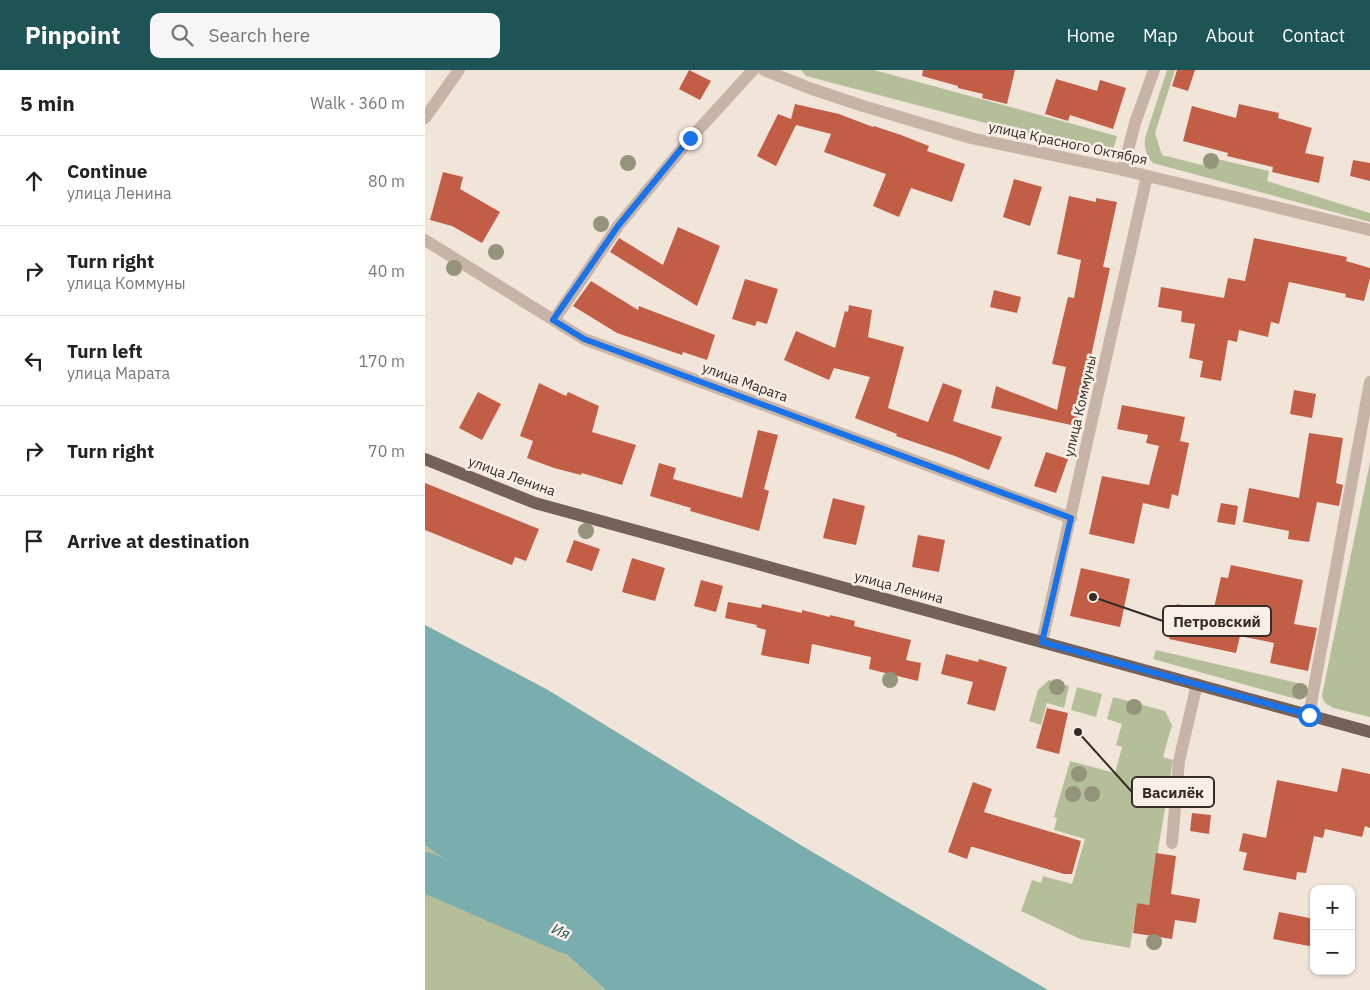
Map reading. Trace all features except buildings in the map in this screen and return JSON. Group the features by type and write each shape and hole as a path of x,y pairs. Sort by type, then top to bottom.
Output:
{"main road":[{"name":"улица Ленина","path":"425,459 535,503 1370,732"}],"street":[{"path":"425,118 459,70"},
{"path":"553,320 618,226 690,138 753,70"},
{"name":"улица Красного Октября","path":"765,70 809,88 854,103 971,138 1123,170 1370,230"},
{"path":"1123,170 1135,122 1154,70"},
{"name":"улица Коммуны","path":"1042,642 1147,176"},
{"name":"улица Марата","path":"425,240 584,339 1071,518"},
{"path":"1309,715 1370,382"},
{"path":"1172,843 1179,761 1197,684"}],"green space":[{"path":"801,70 874,70 1117,136 1112,154 806,76"},
{"path":"1167,70 1175,70 1155,133 1162,155 1214,168 1217,159 1269,171 1267,181 1370,213 1370,222 1153,163 1146,152 1145,138"},
{"path":"1370,462 1370,717 1333,708 1324,702 1322,695"},
{"path":"1156,650 1306,685 1303,698 1300,700 1153,659"},
{"path":"1049,680 1069,686 1064,708 1047,703 1041,725 1029,721 1038,690"},
{"path":"1077,687 1102,694 1096,717 1071,710"},
{"path":"1113,697 1165,711 1172,725 1163,757 1173,760 1149,905 1137,903 1130,948 1080,939 1021,911 1032,880 1041,883 1043,876 1072,884 1085,839 1054,830 1057,818 1054,817 1070,761 1115,773 1122,747 1116,745 1122,724 1107,719"},
{"path":"425,845 532,923 606,990 425,990"}],"water":[{"path":"425,625 548,690 804,847 1048,990 606,990 532,923 425,845"}],"waterway":[{"name":"Ия","path":"425,872 568,934"}],"place":[{"name":"Петровский","path":"1093,597"},
{"name":"Василёк","path":"1078,732"}],"route":[{"path":"690,138 618,226 553,320 584,339 1071,518 1042,642 1309,715"}]}
